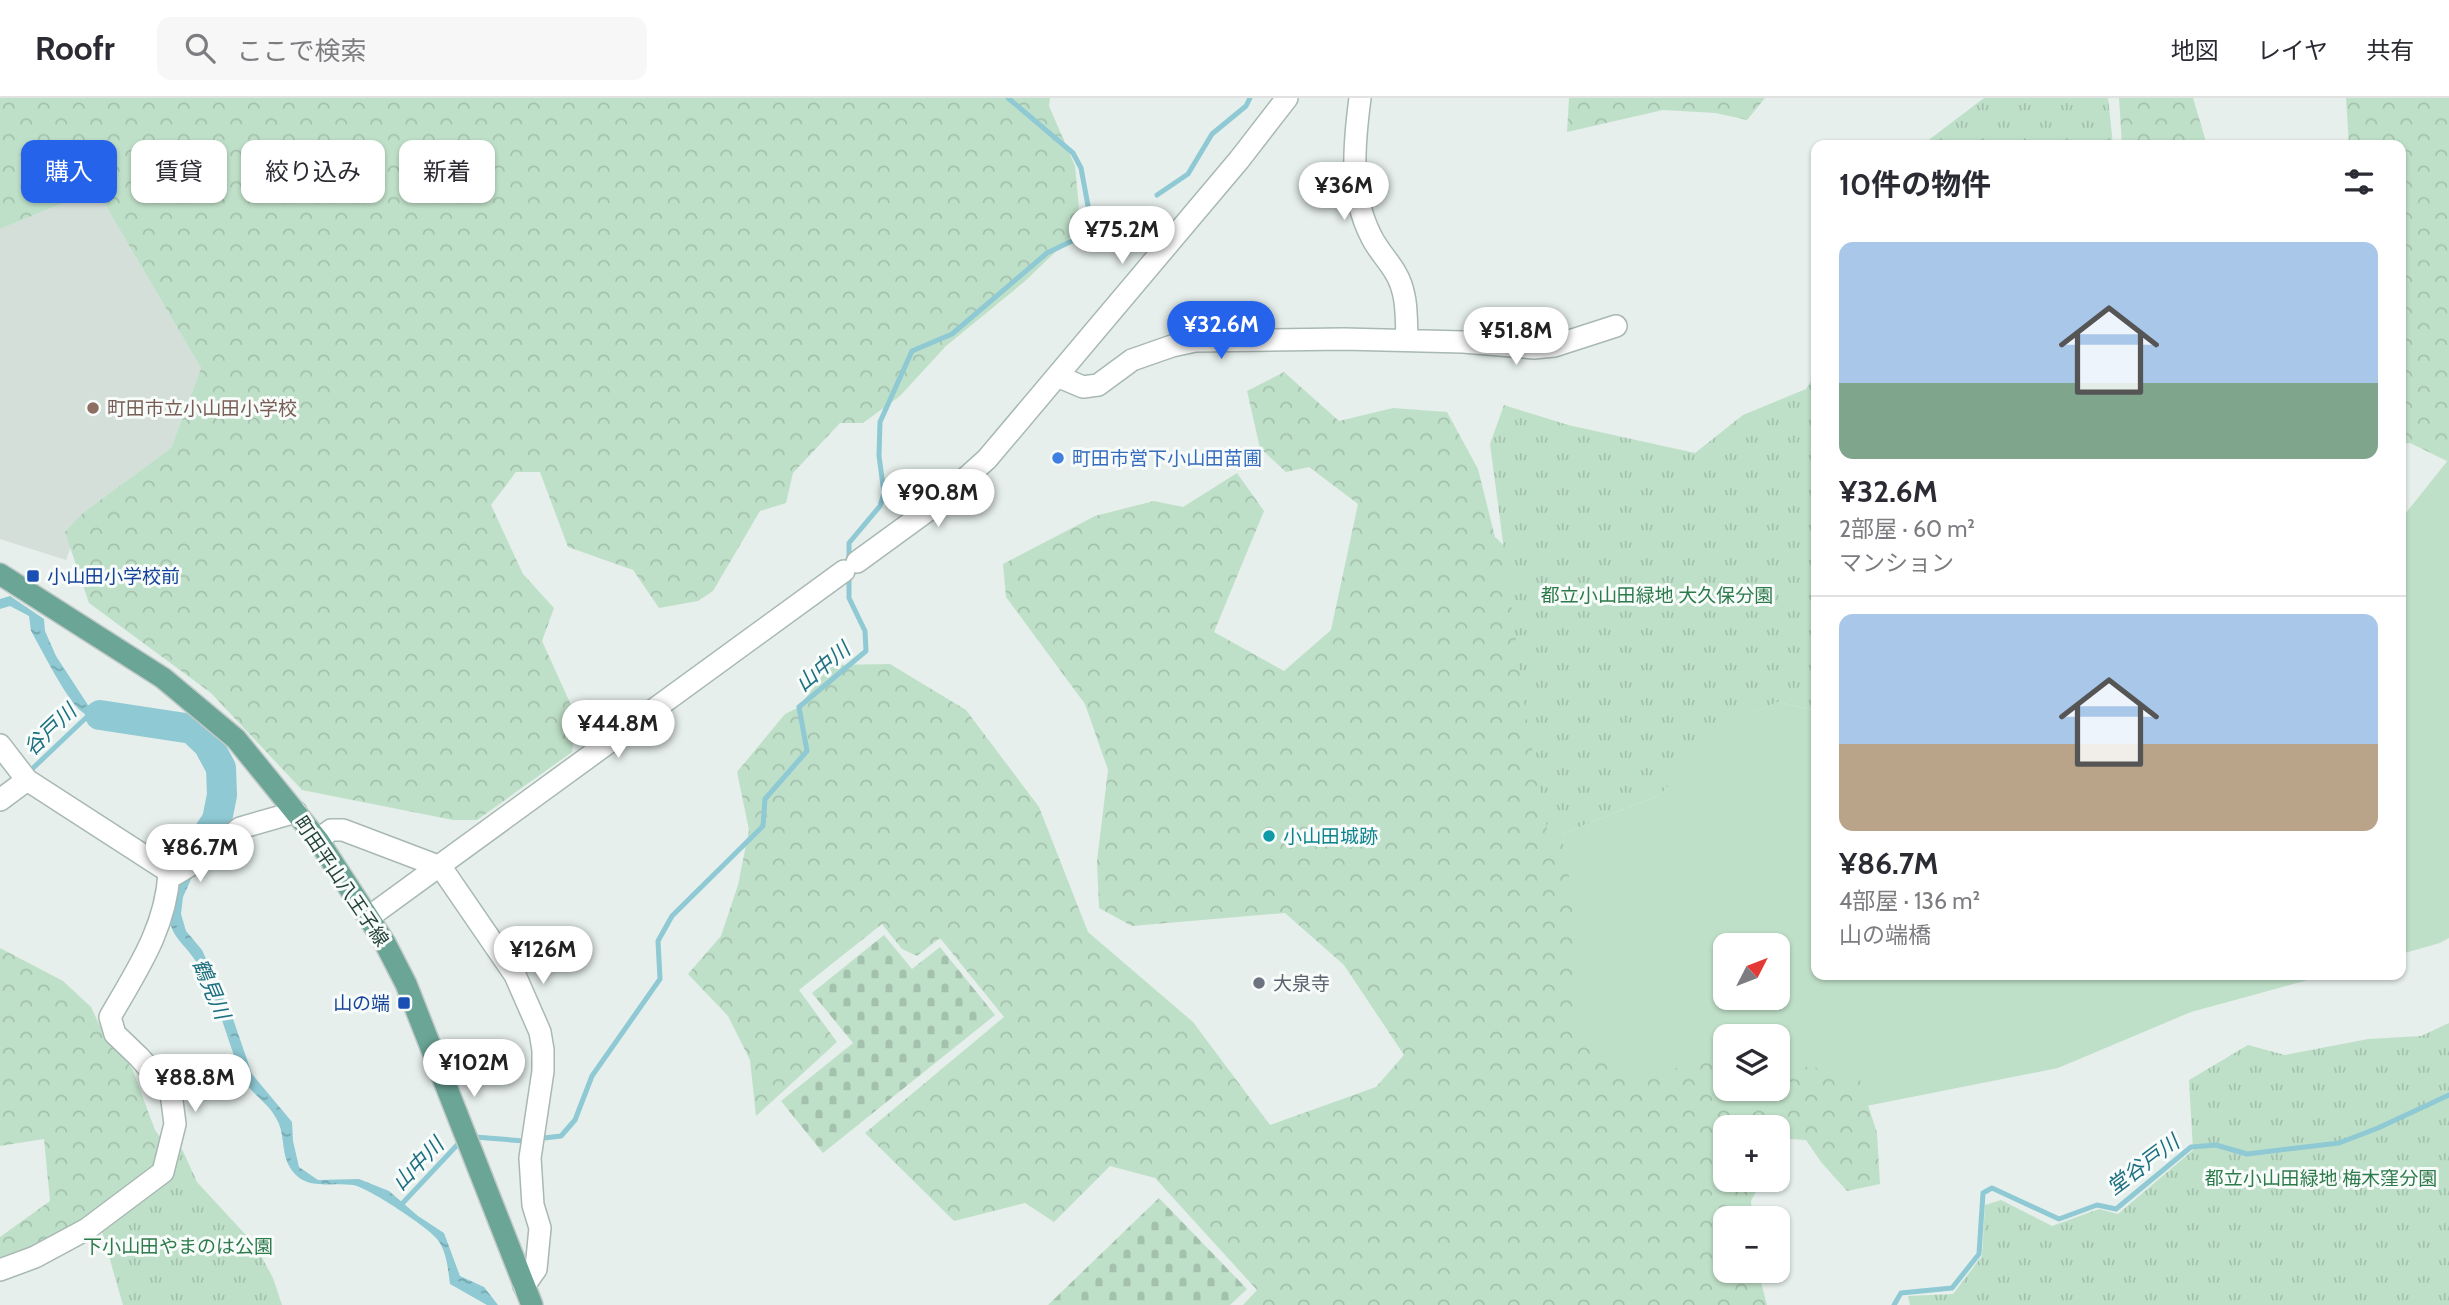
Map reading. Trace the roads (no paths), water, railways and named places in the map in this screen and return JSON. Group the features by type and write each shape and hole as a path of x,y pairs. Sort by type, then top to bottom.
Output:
{"main road":[{"name":"町田平山八王子線","path":"0,574 163,678 195,703 236,739 318,840 369,917 406,984 528,1295"}],"street":[{"path":"369,917 938,503 986,459 1239,160 1287,98"},
{"path":"1360,98 1354,139 1357,188 1371,236 1397,274 1405,296 1407,340"},
{"path":"1057,376 1083,387 1098,385 1132,360 1172,345 1195,341 1407,340 1534,348 1554,346 1616,326"},
{"path":"0,745 27,780 111,832 171,874"},
{"path":"0,800 27,780"},
{"path":"0,1270 35,1257 87,1229 163,1172 175,1124 171,1093 139,1056 115,1034 110,1017 156,936 171,874 206,856 240,828 296,812"},
{"path":"318,840 331,830 343,830 438,866 514,975 540,1032 543,1051 543,1071 530,1158 533,1205 540,1228 536,1269 528,1295"}],"water":[{"path":"10,596 44,619 45,631 56,656 88,705 128,720 177,726 207,735 226,753 233,780 228,810 206,846 183,897 181,914 186,931 202,950 233,1019 252,1074 292,1122 299,1167 318,1180 359,1179 389,1191 418,1216 444,1233 460,1276 484,1287 498,1305 487,1305 450,1284 445,1255 437,1239 397,1208 360,1187 316,1184 301,1179 294,1173 286,1158 279,1123 243,1078 210,988 195,960 171,926 172,899 183,865 222,802 224,777 221,764 207,747 191,738 173,733 115,726 97,721 81,711 61,685 31,631 29,616 10,606 0,609 0,599"}],"waterway":[{"path":"1008,98 1073,153 1081,168 1089,211 1076,239"},
{"name":"山中川","path":"1157,195 1188,174 1212,134 1246,106 1250,98"},
{"name":"山中川","path":"849,563 849,543 880,506 884,493 879,456 880,422 912,351 952,334 1047,253 1076,239 1129,225"},
{"name":"山中川","path":"544,1138 561,1136 575,1120 592,1076 660,979 658,941 672,916 763,826 765,799 807,751 799,707 866,651 865,631 849,598 849,576"},
{"name":"谷戸川","path":"30,771 91,713"},
{"name":"鶴見川","path":"100,715 192,729 208,744 221,768 222,795 217,820 198,849"},
{"name":"堂谷戸川","path":"1894,1305 1901,1293 1952,1288 1979,1254 1983,1193 1992,1188 2059,1219 2097,1205 2116,1209 2191,1147 2216,1145 2247,1154 2339,1143 2449,1095"},
{"name":"山中川","path":"475,1137 524,1141"},
{"name":"山中川","path":"399,1207 459,1143"}],"place":[{"name":"町田市立小山田小学校","path":"93,408"},
{"name":"町田市営下小山田苗圃","path":"1058,458"},
{"name":"小山田小学校前","path":"33,576"},
{"name":"小山田城跡","path":"1269,836"},
{"name":"大泉寺","path":"1259,983"},
{"name":"山の端","path":"404,1003"}],"park label":[{"name":"都立小山田緑地 大久保分園","path":"1657,595"},
{"name":"都立小山田緑地 梅木窪分園","path":"2321,1178"},
{"name":"下小山田やまのは公園","path":"178,1246"}]}
